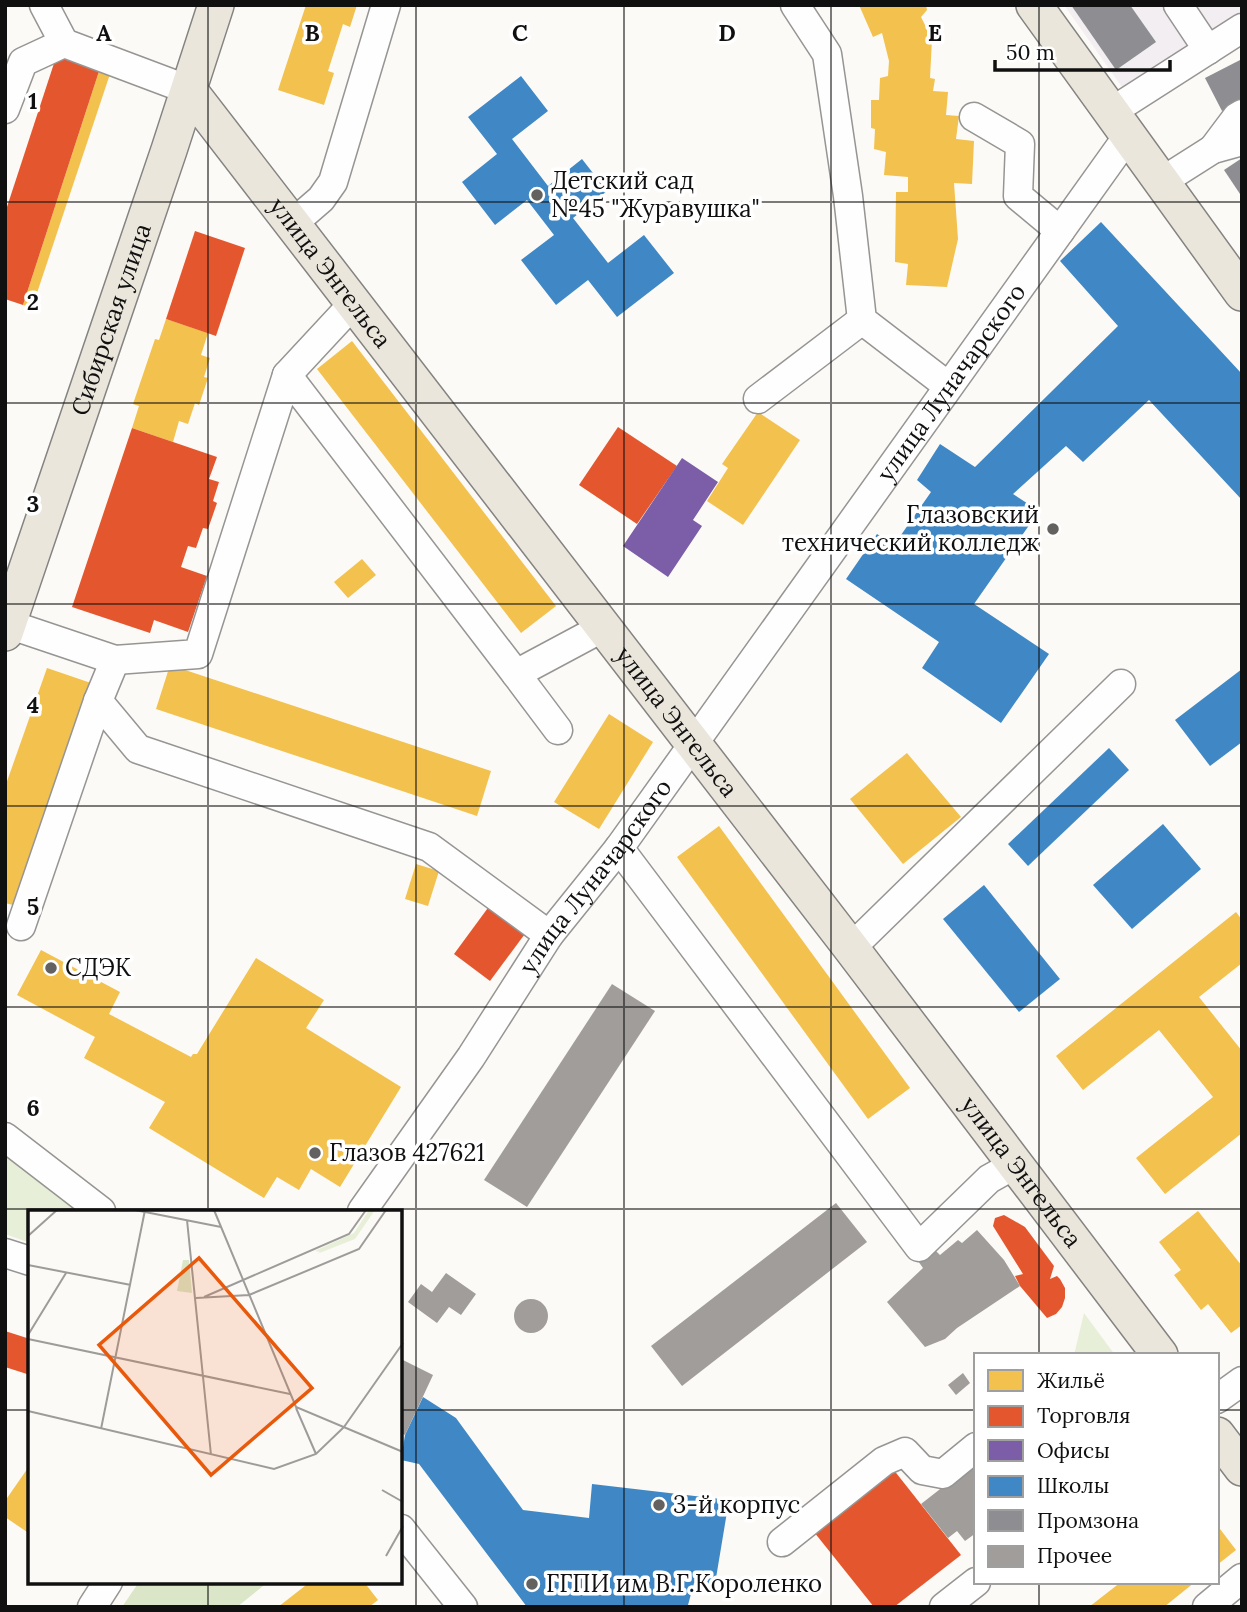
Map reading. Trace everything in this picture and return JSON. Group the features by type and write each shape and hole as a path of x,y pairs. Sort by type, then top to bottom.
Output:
{"main road":[{"name":"Сибирская улица","path":"6,627 216,5"},
{"path":"1034,5 1242,293"},
{"name":"улица Энгельса","path":"189,90 352,305 851,948 1158,1353"},
{"path":"1219,1438 1242,1468"}],"street":[{"path":"44,5 64,43"},
{"path":"291,225 321,199 333,182 386,5"},
{"path":"795,5 827,54 848,196 862,320 948,386"},
{"path":"1178,5 1208,50"},
{"path":"1119,124 1208,50 1242,28"},
{"path":"5,109 14,62 64,43 189,90"},
{"path":"1213,149 1242,114"},
{"path":"974,117 1020,144 1018,196 1060,231"},
{"name":"улица Луначарского","path":"363,1210 471,1057 549,935 619,848 1060,231 1119,124"},
{"path":"1161,182 1213,149 1242,141"},
{"path":"6,627 115,660 198,654 286,375 352,305"},
{"path":"758,399 862,320"},
{"path":"286,375 558,730"},
{"path":"516,674 602,628"},
{"path":"21,926 98,701 115,660"},
{"path":"851,948 1121,684"},
{"path":"98,701 138,749 429,847 549,935"},
{"path":"619,848 919,1247 989,1179 1014,1165"},
{"path":"5,1137 100,1210"},
{"path":"5,1253 28,1260"},
{"path":"1219,1398 1242,1381"},
{"path":"782,1542 884,1461 905,1452 922,1470 943,1474 974,1449"},
{"path":"402,1530 463,1607"},
{"path":"1207,1607 1242,1578"},
{"path":"92,1607 107,1584"},
{"path":"944,1607 974,1584"}],"shaded area":[{"path":"1064,5 1242,5 1242,42 1122,87"}],"green space":[{"path":"5,1155 79,1210 28,1210 28,1242 5,1234"},
{"path":"1084,1313 1114,1353 1074,1353"},
{"path":"138,1584 266,1584 237,1607 122,1607"}],"building: Жильё":[{"path":"306,5 357,5 350,27 343,24 328,71 334,73 324,105 278,90"},
{"path":"859,5 926,5 927,10 921,17 932,39 930,78 935,79 933,91 948,92 946,115 959,116 956,139 974,141 972,184 954,183 958,239 947,287 906,285 908,264 895,262 896,192 908,192 908,177 884,175 886,152 874,149 875,129 871,128 871,100 879,100 880,78 888,76 889,61 882,33 873,37"},
{"path":"102,62 113,65 32,308 23,305"},
{"path":"166,319 208,333 201,355 210,358 204,377 208,378 199,405 195,403 188,424 179,421 173,442 132,428 139,406 133,404 155,339 159,340"},
{"path":"352,341 556,606 521,633 317,369"},
{"path":"758,412 800,440 743,525 707,501 728,468 722,464"},
{"path":"362,559 376,575 348,598 334,582"},
{"path":"170,665 491,771 477,816 156,709"},
{"path":"47,668 91,683 13,905 5,903 5,787"},
{"path":"609,714 653,742 599,829 554,802"},
{"path":"907,753 961,817 903,864 850,799"},
{"path":"719,826 910,1088 868,1119 677,857"},
{"path":"416,864 439,871 428,906 405,899"},
{"path":"1236,912 1242,920 1242,963 1199,997 1242,1051 1242,1133 1165,1194 1136,1158 1213,1097 1159,1030 1083,1090 1056,1056"},
{"path":"41,950 120,992 109,1014 191,1057 197,1054 256,958 324,1000 306,1028 401,1087 340,1187 311,1169 299,1190 277,1177 264,1198 149,1128 165,1102 84,1058 95,1037 17,995"},
{"path":"1198,1211 1242,1266 1242,1325 1231,1333 1208,1304 1201,1310 1174,1275 1181,1270 1159,1242"},
{"path":"28,1468 28,1533 5,1517 5,1501"},
{"path":"1219,1528 1236,1550 1219,1563"},
{"path":"307,1584 366,1584 378,1600 369,1607 278,1607"},
{"path":"1118,1584 1193,1584 1164,1607 1089,1607"}],"building: Торговля":[{"path":"59,48 102,62 23,305 5,299 5,213"},
{"path":"195,231 245,248 216,336 166,319"},
{"path":"618,427 677,466 637,524 579,485"},
{"path":"132,428 217,457 209,479 219,482 213,501 217,503 208,529 203,528 196,548 188,546 181,567 207,576 188,632 154,620 150,633 72,607"},
{"path":"493,901 530,927 490,981 454,954"},
{"path":"1004,1215 1025,1227 1054,1266 1050,1279 1057,1276 1065,1288 1062,1307 1056,1314 1047,1318 1020,1286 1015,1276 1023,1274 993,1226 995,1218"},
{"path":"5,1331 28,1338 28,1374 5,1367"},
{"path":"893,1469 961,1555 894,1607 874,1607 814,1532"}],"building: Офисы":[{"path":"682,458 718,482 693,520 702,526 668,577 623,546"}],"building: Школы":[{"name":"Детский сад №45 \"Журавушка\"","path":"521,76 548,111 512,139 548,186 582,159 607,191 573,218 608,263 644,235 674,273 617,317 588,280 556,305 521,260 554,235 527,200 495,225 462,182 497,154 468,117"},
{"path":"1101,222 1242,374 1242,500 1149,400 1083,462 1066,446 1013,494 1039,511 974,604 1049,654 1001,723 922,668 939,642 846,579 877,534 894,545 931,492 917,480 940,444 975,467 1118,326 1060,261"},
{"path":"1242,669 1242,742 1210,766 1175,720"},
{"path":"1109,748 1129,770 1028,866 1008,844"},
{"path":"1163,824 1201,869 1132,929 1093,885"},
{"path":"984,885 1060,979 1019,1012 943,919"},
{"name":"3-й корпус","path":"423,1397 456,1418 523,1510 589,1518 592,1484 729,1500 715,1584 694,1583 688,1605 527,1607 419,1464 402,1460 405,1435"}],"building: Промзона":[{"path":"1071,5 1130,5 1156,42 1116,70"},
{"path":"1242,59 1242,101 1222,111 1205,78"},
{"path":"1242,158 1242,197 1224,170"}],"building: Прочее":[{"path":"612,984 655,1011 527,1207 484,1180"},
{"path":"836,1203 867,1242 682,1386 651,1346"},
{"path":"977,1230 1004,1260 1020,1286 945,1339 925,1347 887,1302 923,1268 918,1261 933,1248 940,1255 958,1240 962,1243"},
{"path":"446,1273 476,1294 461,1315 449,1307 437,1323 408,1302 421,1284 432,1292"},
{"path":"531,1299 543,1304 548,1316 543,1328 531,1333 519,1328 514,1316 519,1304"},
{"path":"402,1360 433,1375 405,1435 402,1434"},
{"path":"963,1373 970,1383 956,1395 948,1385"},
{"path":"974,1463 974,1534 965,1541 957,1531 948,1538 921,1504"}],"place":[{"name":"Детский сад №45 \"Журавушка\"","path":"537,195"},
{"name":"Глазовский технический колледж","path":"1053,529"},
{"name":"СДЭК","path":"51,968"},
{"name":"Глазов 427621","path":"315,1153"},
{"name":"3-й корпус","path":"659,1505"},
{"name":"ГГПИ им В.Г.Короленко","path":"532,1584"}]}
